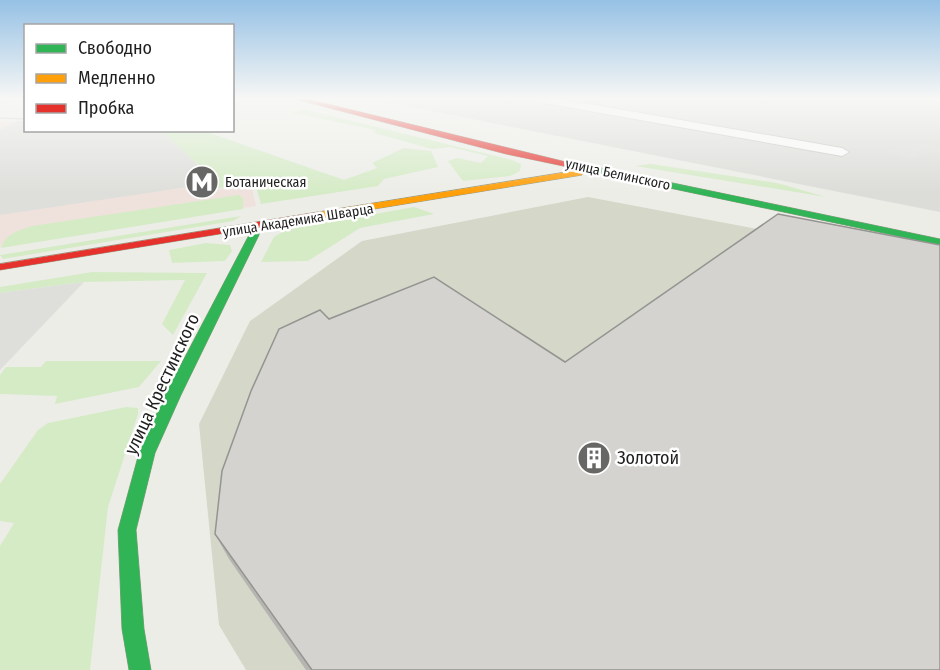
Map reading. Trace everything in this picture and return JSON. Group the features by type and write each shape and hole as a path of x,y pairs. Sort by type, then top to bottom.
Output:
{"street":[{"name":"улица Белинского","path":"426,130 596,170 940,242"},
{"path":"718,130 842,152"},
{"path":"506,150 521,158 529,166 529,176 513,184"},
{"name":"улица Академика Шварца","path":"0,267 596,170"},
{"path":"775,207 839,212 940,230"},
{"name":"улица Крестинского","path":"140,670 133,629 128,530 130,519 147,453 173,395 254,235 253,227"}],"shaded area":[{"path":"0,130 35,132 196,166 192,187 203,191 251,185 256,206 0,247"},
{"path":"0,130 163,132 198,165 194,186 0,215"},
{"path":"528,130 940,130 940,212"},
{"path":"924,143 940,148 940,151 911,160 888,152"},
{"name":"Золотой","path":"588,197 858,248 940,670 246,670 219,625 199,424 250,321 362,241"},
{"path":"84,282 0,370 0,293"}],"green space":[{"path":"376,130 390,130 512,160 521,164 520,171 510,176 463,181 448,161 457,158 481,163 488,156 450,147 432,149 374,133"},
{"path":"163,132 207,132 344,180 377,168 372,163 404,148 431,151 438,167 384,179 378,186 261,204 255,183 204,190 194,186 198,165"},
{"path":"651,164 777,183 826,197 635,166"},
{"path":"239,195 243,198 243,209 1,248 9,236 32,226"},
{"path":"414,207 434,214 360,228 308,261 261,262 274,237 286,230"},
{"path":"241,216 233,221 3,259 0,255"},
{"path":"206,243 230,245 232,251 225,261 172,263 169,250"},
{"path":"92,272 207,273 173,335 162,324 185,280 84,282 0,293 0,287"},
{"path":"46,361 161,361 139,387 55,404 57,396 0,394 0,375 6,367 41,367"},
{"path":"126,407 138,408 138,414 108,507 90,670 0,670 0,546 14,523 0,521 0,484 38,430 48,423"}],"building":[{"name":"Золотой","path":"778,214 940,245 940,670 312,670 215,534 222,471 251,391 279,329 320,310 329,319 434,277 565,362"}],"traffic: fast":[{"path":"587,168 940,242"},
{"path":"140,670 133,629 127,530 147,453 173,395 254,235 253,227"}],"traffic: slow":[{"path":"319,215 579,173"}],"traffic: jam":[{"path":"423,130 587,168"},
{"path":"0,267 319,215"}],"place":[{"name":"Ботаническая","path":"202,182"},
{"name":"Золотой","path":"594,458"}]}
